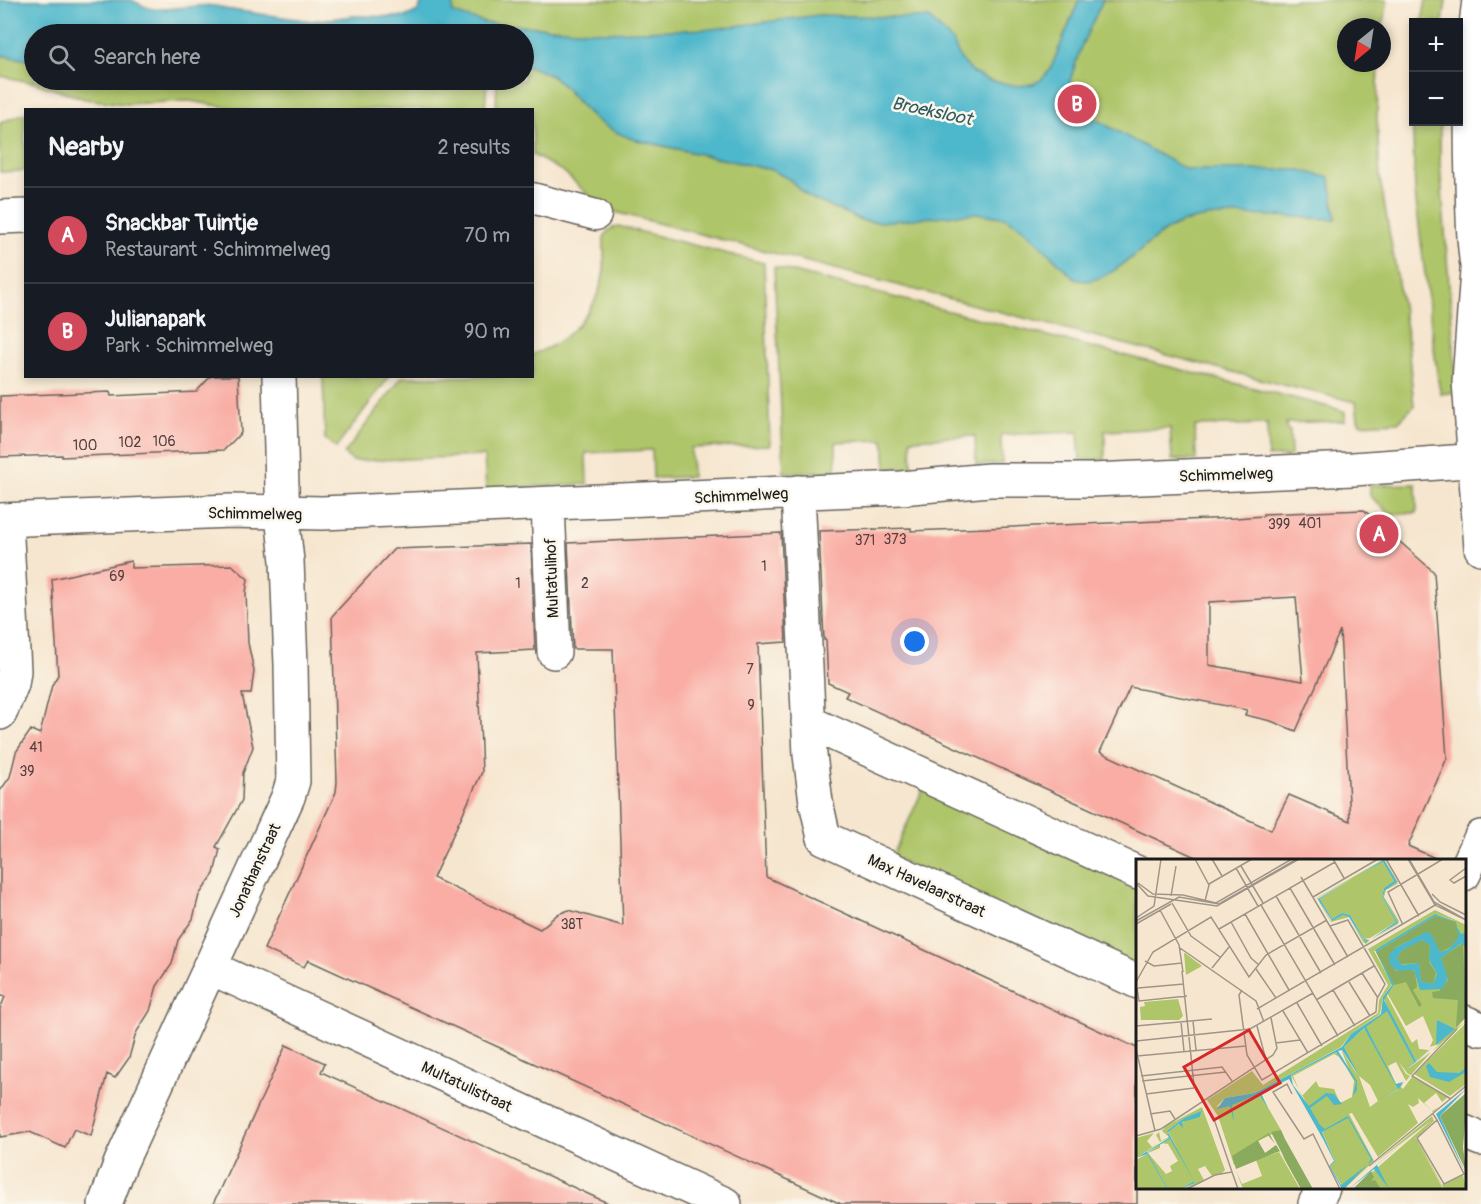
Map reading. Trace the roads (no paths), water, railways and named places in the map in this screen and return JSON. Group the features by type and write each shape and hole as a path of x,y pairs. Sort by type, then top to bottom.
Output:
{"street":[{"path":"1479,0 1472,56 1470,114 1474,225 1479,279 1468,381 1477,460 1481,548"},
{"path":"534,199 596,215"},
{"path":"0,217 24,216"},
{"name":"Jonathanstraat","path":"105,1204 121,1162 288,797 293,781 279,378"},
{"name":"Schimmelweg","path":"3,520 231,511 322,513 548,504 901,488 989,480 1092,480 1353,469 1477,460"},
{"name":"Max Havelaarstraat","path":"798,492 812,780 824,838 1136,982"},
{"name":"Multatulihof","path":"548,504 554,652"},
{"path":"0,713 12,684 14,671 3,520"},
{"path":"808,722 1136,873"},
{"path":"1466,870 1481,837"},
{"name":"Multatulistraat","path":"209,967 725,1204"},
{"path":"1466,1023 1481,1029"},
{"path":"1466,1133 1481,1140"},
{"path":"1316,1204 1323,1189"}],"water":[{"path":"0,0 131,0 154,9 211,5 311,21 354,16 405,17 418,11 423,0 453,0 453,13 486,23 499,24 24,24 24,59 0,55"},
{"name":"Broeksloot","path":"1079,0 1103,0 1081,47 1070,81 1070,91 1079,108 1187,170 1300,170 1330,178 1336,219 1230,215 1189,221 1161,233 1113,271 1100,278 1087,281 1075,279 1023,228 1007,218 977,213 881,222 864,221 810,198 789,179 772,170 632,139 621,134 595,119 562,84 547,73 534,68 534,27 605,32 712,29 819,15 929,18 953,42 960,58 973,73 991,81 1019,86 1041,80 1050,70"}],"place":[{"name":"Julianapark","path":"1077,104"},
{"name":"Snackbar Tuintje","path":"1379,534"}]}
